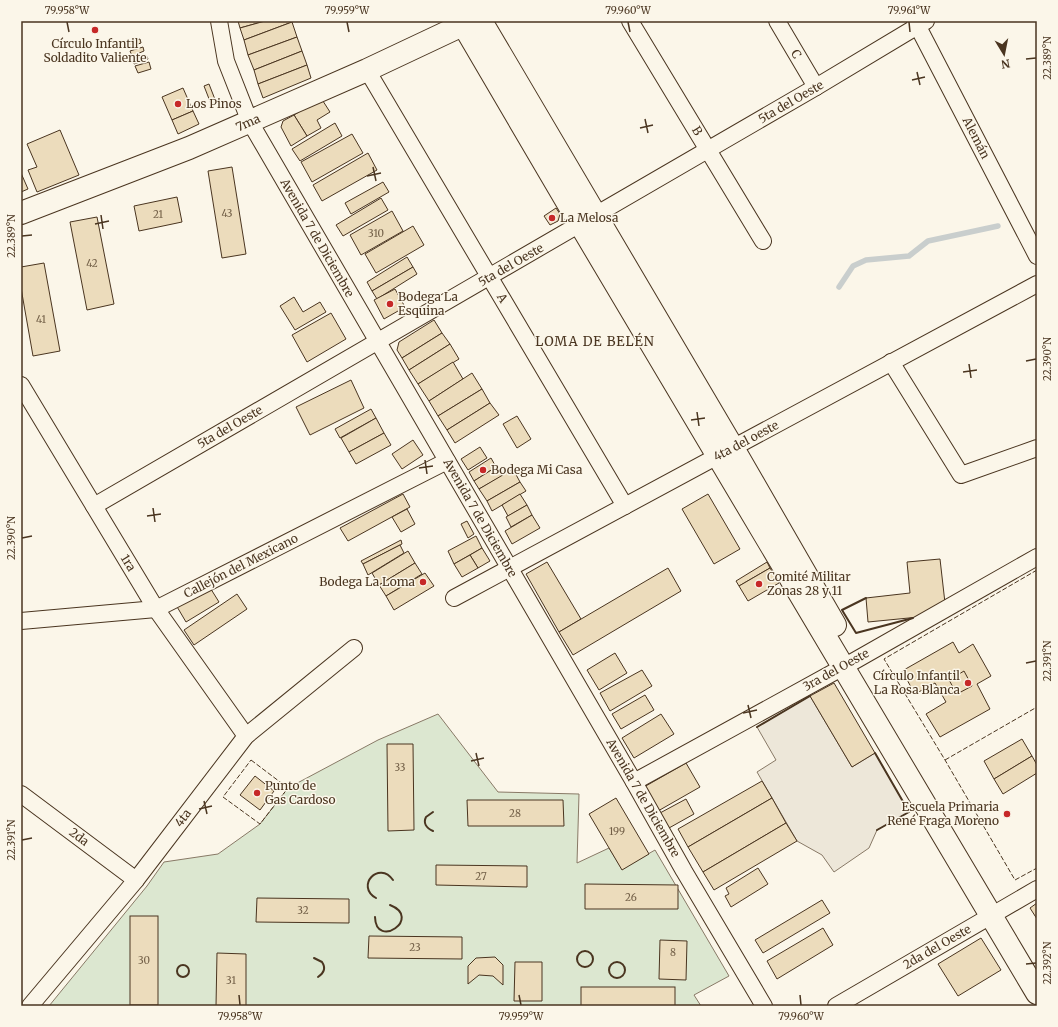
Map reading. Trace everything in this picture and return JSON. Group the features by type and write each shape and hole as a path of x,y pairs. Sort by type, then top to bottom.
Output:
{"main road":[{"name":"7ma","path":"21,213 189,148 250,122 367,70 469,22"},
{"path":"469,22 588,220 849,664 997,912 1037,969"},
{"path":"997,912 1037,993"}],"street":[{"name":"Avenida 7 de Diciembre","path":"219,21 226,61 250,122 510,568 684,871 764,1006"},
{"name":"B","path":"630,21 763,241"},
{"name":"C","path":"777,21 816,87"},
{"name":"5ta del Oeste","path":"94,506 709,150 816,87 920,23"},
{"name":"Alemán","path":"920,23 1037,256"},
{"name":"A","path":"367,70 625,506"},
{"name":"4ta del oeste","path":"454,598 1037,284"},
{"path":"891,362 961,475 1037,448"},
{"name":"1ra","path":"21,385 156,609 246,736"},
{"name":"Callejón del Mexicano","path":"21,621 156,609 447,461"},
{"name":"3ra del Oeste","path":"634,782 849,664 1037,557"},
{"name":"4ta","path":"30,1006 136,880 246,736 354,648"},
{"name":"2da","path":"21,794 136,880"},
{"name":"2da del Oeste","path":"836,1006 1037,889"}],"green space":[{"path":"438,714 498,792 579,794 577,863 609,848 622,869 655,850 729,976 694,995 701,1006 49,1006 147,886 164,862 218,854 260,824 288,788 378,740"}],"shaded area":[{"path":"810,696 852,767 875,753 909,812 877,830 869,848 834,872 822,855 797,841 757,772 776,760 757,727"}],"building":[{"path":"238,21 265,21 240,28"},
{"path":"265,21 292,22 244,40 240,28"},
{"path":"292,22 297,37 248,55 244,40"},
{"path":"297,37 302,51 254,70 248,55"},
{"path":"140,39 141,43 129,47 127,43"},
{"path":"143,47 144,51 132,56 130,51"},
{"path":"302,51 307,65 258,84 254,70"},
{"path":"146,55 148,59 134,64 133,60"},
{"path":"149,62 151,69 138,73 135,66"},
{"path":"307,65 311,78 263,98 258,84"},
{"path":"209,84 216,102 211,104 204,86"},
{"name":"Los Pinos","path":"183,88 193,111 172,120 162,97"},
{"path":"321,98 330,112 317,120 321,128 307,136 294,115"},
{"name":"Los Pinos","path":"193,111 199,124 178,134 172,120"},
{"path":"294,115 307,136 291,146 281,127 283,121"},
{"path":"335,123 342,136 300,161 292,149"},
{"path":"60,130 79,175 37,192 28,170 37,167 27,144"},
{"path":"352,134 363,153 312,182 301,162"},
{"path":"368,153 377,170 322,201 313,185"},
{"path":"232,167 246,254 222,258 208,171"},
{"path":"21,173 28,189 21,192"},
{"path":"383,182 389,192 351,214 345,203"},
{"path":"177,197 182,222 139,231 134,206"},
{"path":"381,198 388,210 343,236 336,225"},
{"name":"La Melosa","path":"556,208 560,214 558,221 550,225 544,216"},
{"path":"392,211 403,231 361,255 350,235"},
{"path":"97,217 114,304 87,310 70,222"},
{"path":"413,226 424,245 376,273 365,254"},
{"path":"407,257 413,267 372,291 367,282"},
{"path":"44,263 60,351 33,356 21,288 21,267"},
{"path":"413,267 417,274 377,299 372,291"},
{"name":"Bodega La Esquina","path":"395,289 405,307 384,319 374,300"},
{"path":"294,297 303,312 320,302 326,312 295,330 280,306"},
{"path":"331,313 346,339 307,362 292,335"},
{"path":"434,320 442,333 402,358 397,350 399,342"},
{"path":"442,333 450,344 409,370 402,358"},
{"path":"450,344 459,359 418,384 409,370"},
{"path":"453,362 463,379 429,401 418,384"},
{"path":"472,373 482,389 438,416 429,401"},
{"path":"351,380 364,408 310,435 296,407"},
{"path":"482,389 490,403 447,430 438,416"},
{"path":"490,403 499,415 455,443 447,430"},
{"path":"371,409 376,418 340,438 335,429"},
{"path":"517,416 531,439 517,448 503,424"},
{"path":"376,418 384,433 349,452 341,438"},
{"path":"384,433 391,445 356,464 349,452"},
{"path":"413,440 423,455 402,469 392,454"},
{"path":"480,447 487,458 468,470 461,459"},
{"name":"Bodega Mi Casa","path":"491,458 496,467 474,481 469,472"},
{"path":"496,467 502,476 479,489 474,481"},
{"path":"513,469 520,482 487,501 479,489"},
{"path":"520,482 526,491 492,511 487,501"},
{"path":"403,494 410,507 348,541 340,528"},
{"path":"520,494 527,505 508,516 502,505"},
{"path":"708,494 740,549 714,564 682,509"},
{"path":"527,505 532,515 511,527 506,517"},
{"path":"407,509 415,524 401,532 392,517"},
{"path":"532,515 540,528 512,544 505,531"},
{"path":"467,521 474,534 468,538 461,524"},
{"path":"476,536 482,548 454,564 448,551"},
{"path":"401,540 402,544 363,564 361,561"},
{"path":"400,545 404,553 368,575 363,564"},
{"path":"482,548 490,561 478,568 470,555"},
{"path":"408,551 415,563 379,585 372,573"},
{"path":"470,555 478,568 462,577 454,564"},
{"path":"940,559 945,603 919,617 868,622 866,598 910,593 907,562"},
{"path":"547,562 581,619 559,632 526,574"},
{"path":"767,562 770,568 739,586 736,581"},
{"path":"415,563 422,574 386,596 379,585"},
{"path":"668,568 681,591 573,655 559,632"},
{"name":"Comité Militar Zonas 28 y 11","path":"770,568 779,583 748,601 739,586"},
{"path":"425,573 434,586 394,610 386,596"},
{"path":"209,586 219,602 186,622 176,605"},
{"path":"237,594 247,609 194,645 184,630"},
{"path":"953,642 959,653 973,644 991,676 977,684 990,709 940,737 926,714 946,702 935,683 915,694 902,671"},
{"path":"615,653 627,673 599,690 587,670"},
{"path":"642,670 652,686 610,711 600,693"},
{"path":"964,671 972,686 957,694 949,680"},
{"path":"834,683 875,753 852,767 810,696"},
{"path":"645,695 654,710 621,729 612,714"},
{"path":"661,714 674,734 634,758 622,738"},
{"path":"1022,739 1032,756 994,779 984,761"},
{"path":"387,744 413,744 414,830 388,831"},
{"path":"1032,756 1037,765 1037,773 1003,794 994,779"},
{"path":"686,763 700,787 658,811 644,787"},
{"name":"Punto de Gas Cardoso","path":"255,776 274,791 260,810 240,795"},
{"path":"762,781 772,798 688,847 678,829"},
{"path":"616,798 649,854 622,870 589,814"},
{"path":"772,798 786,823 703,872 688,847"},
{"path":"686,799 694,814 669,828 660,813"},
{"path":"467,800 563,800 564,826 468,826"},
{"path":"786,823 797,841 714,890 703,872"},
{"path":"436,865 527,866 527,887 436,885"},
{"path":"758,868 768,884 731,907 725,896 729,894 726,888"},
{"path":"585,884 678,885 678,909 585,909"},
{"path":"257,898 349,899 349,923 256,922"},
{"path":"822,900 830,913 763,953 755,940"},
{"path":"1037,903 1037,919 1030,908"},
{"path":"130,916 158,916 158,1005 130,1005"},
{"path":"823,928 833,945 777,979 767,961"},
{"path":"369,936 462,937 462,959 368,958"},
{"path":"981,938 1001,970 958,996 938,964"},
{"path":"660,940 687,941 686,980 659,979"},
{"path":"217,953 246,954 246,1006 216,1006"},
{"path":"495,957 503,965 503,985 493,976 479,975 468,984 468,966 476,958"},
{"path":"515,962 542,962 542,1001 514,1001"},
{"path":"581,987 675,987 675,1006 581,1006"}],"waterway":[{"path":"839,287 853,266 866,260 909,256 928,241 998,226"}],"fence":[{"path":"1037,570 884,659 1015,880 1037,868"},
{"path":"945,760 1037,707"},
{"path":"251,760 288,788 260,824 223,797 251,760"}],"wall":[{"path":"866,598 842,610 856,633 913,618"},
{"path":"757,727 810,696"},
{"path":"875,753 909,812 877,830"},
{"path":"433,812 426,817 425,823 427,827 433,831"},
{"path":"376,898 370,893 368,887 368,882 371,877 381,873 387,875 393,880"},
{"path":"375,917 377,926 382,931 389,931 395,928 400,923 402,917 399,911 390,905"},
{"path":"585,951 592,956 593,959 588,966 585,967 578,962 577,959 582,952 585,951"},
{"path":"314,958 322,962 324,966 322,974 318,977"},
{"path":"617,962 624,967 625,970 620,977 617,978 610,973 609,970 614,963 617,962"},
{"path":"181,965 185,965 189,971 185,977 181,977 177,973 177,969 181,965"}],"place":[{"name":"Círculo Infantil Soldadito Valiente","path":"95,30"},
{"name":"Los Pinos","path":"178,104"},
{"name":"La Melosa","path":"552,218"},
{"name":"Bodega La Esquina","path":"390,304"},
{"name":"Bodega Mi Casa","path":"483,470"},
{"name":"Bodega La Loma","path":"423,582"},
{"name":"Comité Militar Zonas 28 y 11","path":"759,584"},
{"name":"Círculo Infantil La Rosa Blanca","path":"968,683"},
{"name":"Punto de Gas Cardoso","path":"257,793"},
{"name":"Escuela Primaria René Fraga Moreno","path":"1007,814"}],"district":[{"name":"LOMA DE BELÉN","path":"595,341"}]}
